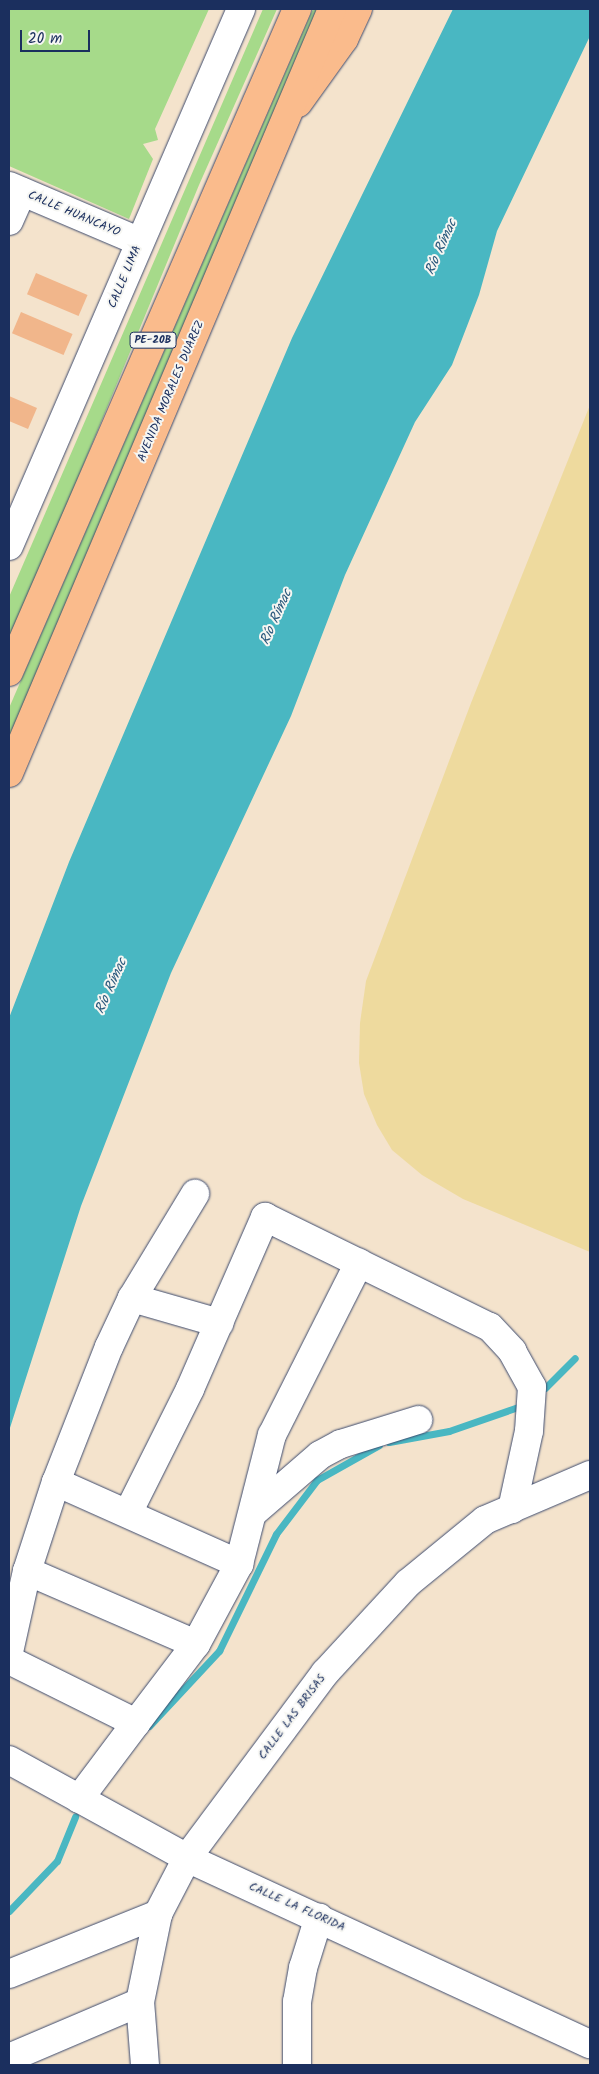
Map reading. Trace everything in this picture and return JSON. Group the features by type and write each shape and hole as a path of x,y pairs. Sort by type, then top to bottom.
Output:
{"main road":[{"name":"PE-20B","path":"9,672 297,9"},
{"name":"AVENIDA MORALES DUAREZ","path":"9,773 332,9"},
{"path":"283,125 344,39 358,9"}],"street":[{"name":"CALLE LIMA","path":"11,536 242,9"},
{"name":"CALLE HUANCAYO","path":"15,189 140,242"},
{"path":"9,221 15,189"},
{"path":"9,1652 27,1571 56,1482 132,1298 195,1194"},
{"path":"128,1513 219,1323 265,1217 490,1327 512,1351 532,1387 529,1431 512,1509"},
{"path":"79,1799 196,1644 239,1564 254,1512 272,1435 359,1263"},
{"path":"132,1298 219,1323"},
{"path":"254,1512 320,1455 341,1444 418,1420"},
{"name":"CALLE LAS BRISAS","path":"145,2065 140,2002 158,1914 187,1858 325,1673 408,1583 477,1527 512,1509 590,1475"},
{"path":"56,1482 239,1564"},
{"path":"27,1571 196,1644"},
{"path":"9,1660 136,1723"},
{"name":"CALLE LA FLORIDA","path":"9,1760 187,1858 320,1917 590,2044"},
{"path":"9,1974 158,1914"},
{"path":"300,2064 298,2002 303,1968 320,1917"},
{"path":"9,2058 140,2002"}],"green space":[{"path":"9,9 209,9 155,129 158,140 143,144 153,159 129,219 9,166"},
{"path":"263,9 277,9 199,185 9,645 9,597"},
{"path":"313,9 321,9 9,747 9,708"}],"sand":[{"path":"590,405 590,1252 463,1199 422,1175 392,1150 377,1125 364,1094 359,1063 360,1023 366,981 471,703"}],"water":[{"name":"Río Rímac","path":"453,9 590,9 590,36 497,231 479,295 452,365 415,422 345,575 291,716 171,973 81,1206 9,1431 9,1018 69,862 292,338"}],"building":[{"path":"36,273 88,295 79,316 27,294"},
{"path":"21,312 73,334 64,355 12,333"},
{"path":"9,396 37,408 28,429 9,421"}],"waterway":[{"path":"545,1388 575,1358"},
{"path":"389,1442 449,1431 518,1407"},
{"path":"149,1726 219,1651 276,1534 317,1480 379,1445"},
{"path":"9,1911 57,1861 75,1817"}]}
